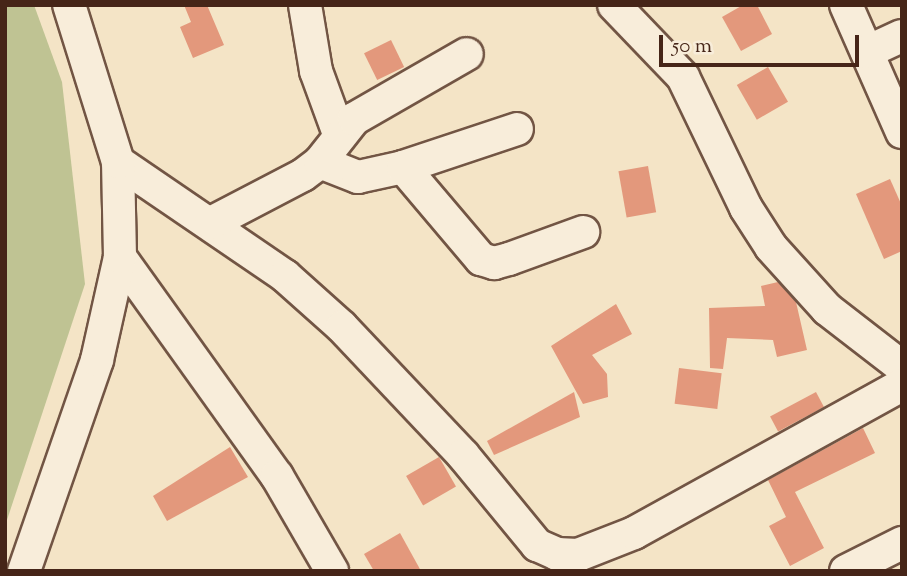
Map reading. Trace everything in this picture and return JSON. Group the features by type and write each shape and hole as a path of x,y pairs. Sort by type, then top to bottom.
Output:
{"street":[{"path":"24,571 97,360 120,257 118,162 69,5"},
{"path":"305,5 316,71 339,134"},
{"path":"614,5 684,77 746,208 771,247 827,309 902,367"},
{"path":"846,5 902,132"},
{"path":"867,52 902,36"},
{"path":"211,223 320,162 339,134 354,119 467,54"},
{"path":"320,162 358,177 403,167 517,129"},
{"path":"118,162 285,276 342,327 463,455 537,545 558,554 578,555 634,533 902,385"},
{"path":"403,167 481,259 494,263 509,260 583,232"},
{"path":"120,257 277,476 332,571"},
{"path":"846,571 902,544"}],"green space":[{"path":"5,5 34,5 62,82 85,284 5,526"}],"building":[{"path":"184,5 207,5 224,45 193,58 180,27 191,22"},
{"path":"743,5 757,5 772,34 741,51 722,17"},
{"path":"391,40 404,67 377,80 364,53"},
{"path":"768,67 788,102 757,120 737,85"},
{"path":"648,166 656,212 627,217 618,171"},
{"path":"890,179 902,206 902,251 884,259 856,194"},
{"path":"778,282 796,302 807,350 777,357 773,340 727,338 723,369 710,368 709,308 765,306 761,286"},
{"path":"616,304 632,334 592,355 607,374 608,397 583,404 551,346"},
{"path":"679,368 722,373 717,409 675,404"},
{"path":"574,392 580,417 494,455 487,441"},
{"path":"816,392 824,407 778,431 770,416"},
{"path":"863,428 875,453 795,492 824,548 790,566 769,526 786,517 768,480"},
{"path":"230,447 248,477 167,521 153,496"},
{"path":"439,457 456,486 423,505 406,476"},
{"path":"400,533 421,571 374,571 364,554"}]}
